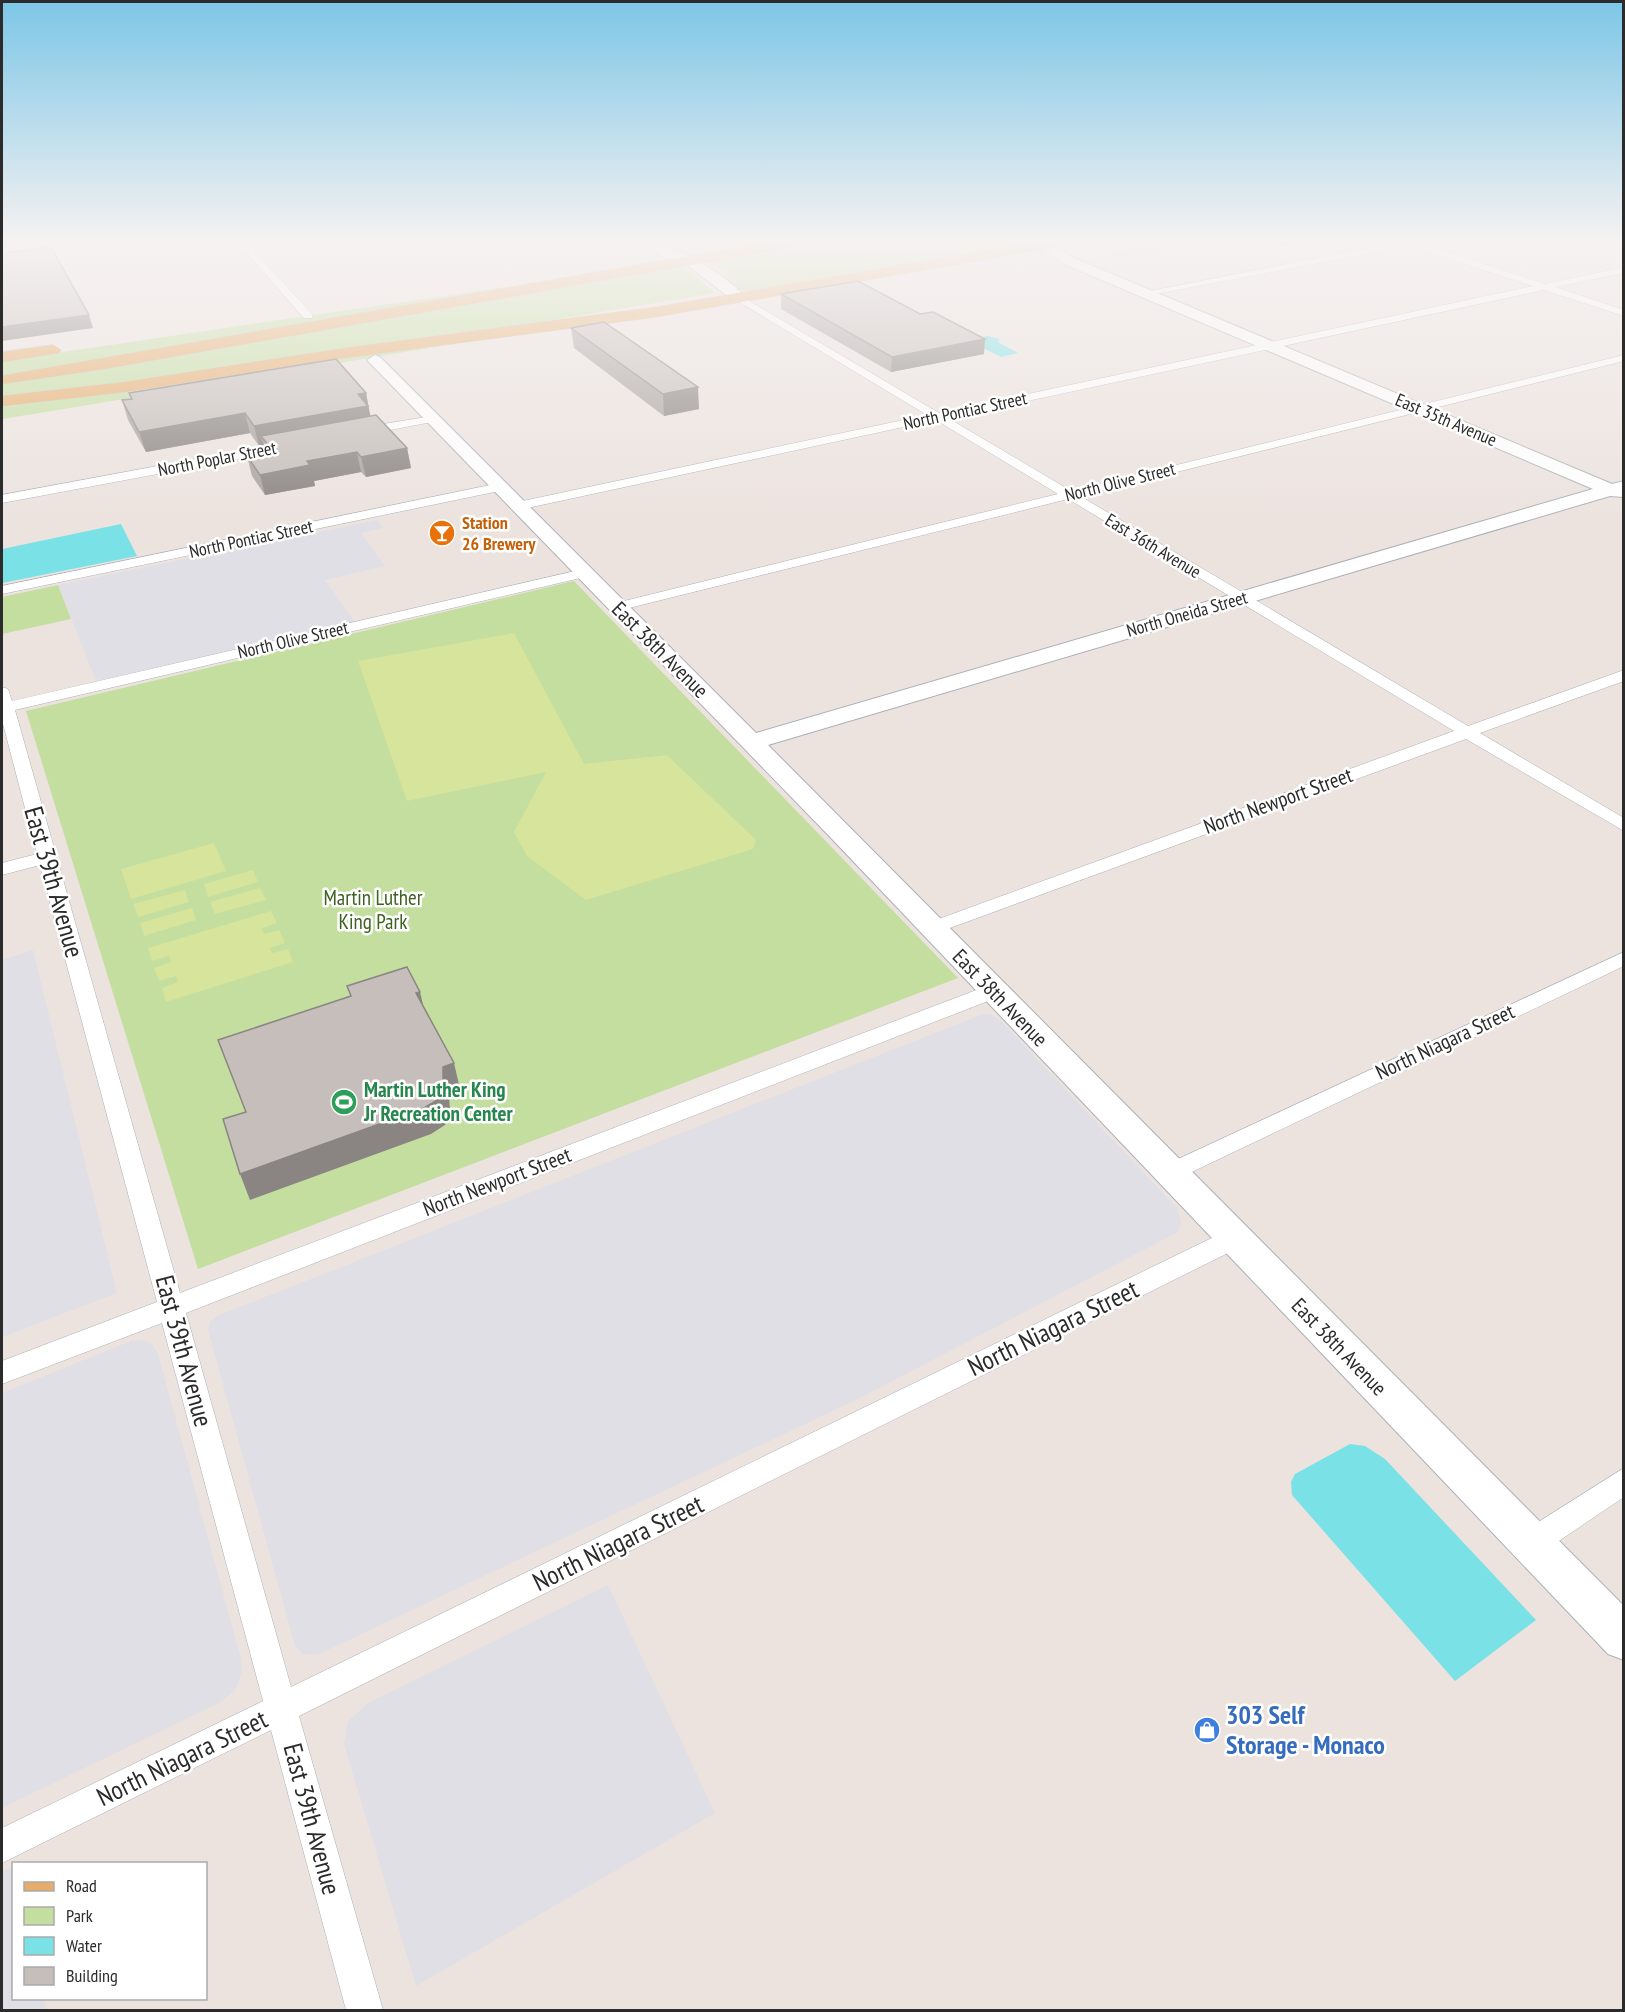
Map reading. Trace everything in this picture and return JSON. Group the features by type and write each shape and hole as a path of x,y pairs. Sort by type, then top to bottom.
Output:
{"main road":[{"path":"2,381 270,337"},
{"path":"2,401 96,391 345,352 463,337"},
{"path":"70,411 518,337"},
{"path":"2,357 69,348"}],"street":[{"name":"East 36th Avenue","path":"803,337 1623,826"},
{"name":"East 35th Avenue","path":"1248,337 1619,490"},
{"name":"North Pontiac Street","path":"2,590 936,417 1312,337"},
{"name":"North Olive Street","path":"617,607 1623,358"},
{"name":"East 38th Avenue","path":"375,360 751,742 1623,1638"},
{"path":"343,435 433,419"},
{"name":"North Poplar Street","path":"2,499 308,442"},
{"name":"North Oneida Street","path":"751,742 1240,598 1619,490"},
{"name":"North Olive Street","path":"3,702 584,573"},
{"name":"North Newport Street","path":"932,928 1623,675"},
{"name":"East 39th Avenue","path":"3,702 283,1708 364,2010"},
{"path":"2,869 47,857"},
{"name":"North Niagara Street","path":"1169,1173 1623,958"},
{"name":"North Newport Street","path":"2,1373 994,991"},
{"name":"North Niagara Street","path":"2,1846 1233,1239"},
{"path":"1530,1544 1623,1481"}],"shaded area":[{"path":"377,520 383,528 361,533 385,566 325,580 355,622 96,681 58,585"},
{"path":"33,950 117,1293 2,1337 2,960"},
{"path":"983,1014 991,1014 1000,1020 1177,1208 1181,1222 1178,1232 860,1398 317,1655 303,1654 295,1646 208,1330 210,1322 217,1316"},
{"path":"143,1340 152,1344 158,1354 241,1659 242,1673 235,1690 221,1702 2,1808 2,1393 131,1341"},
{"path":"608,1585 715,1813 416,1986 344,1744 348,1721 368,1703"},
{"path":"12,1867 12,2000 44,2000 46,2010 2,2010 2,1872"}],"green space":[{"path":"166,337 227,337 2,376 2,361"},
{"path":"284,337 442,337 141,380 2,396 2,384"},
{"path":"496,337 2,419 2,405 61,399"},
{"name":"Martin Luther King Park","path":"574,581 958,978 198,1269 26,711"},
{"path":"58,585 71,619 2,634 2,597"},
{"path":"514,633 584,764 667,755 756,840 753,849 586,900 527,856 514,832 546,772 407,801 358,661"},
{"path":"214,843 226,871 131,899 121,869"},
{"path":"253,870 258,882 208,897 204,884"},
{"path":"260,888 266,900 215,914 210,902"},
{"path":"185,890 189,902 138,917 133,904"},
{"path":"192,908 196,920 144,936 140,923"},
{"path":"271,911 277,923 261,929 264,934 279,930 285,943 270,948 272,953 288,949 293,962 166,1002 162,988 178,982 176,976 159,981 154,968 171,962 169,956 152,961 148,948"}],"water":[{"path":"983,337 1000,339 998,342 1018,353 1001,357 967,340"},
{"path":"121,524 137,556 2,583 2,549"},
{"path":"1350,1444 1365,1446 1385,1459 1536,1620 1455,1681 1292,1495 1291,1482 1295,1474"}],"building":[{"path":"583,337 626,337 698,387 663,394"},
{"path":"857,337 981,337 985,339 892,357"},
{"path":"336,359 366,393 358,394 368,406 254,426 245,413 139,432 122,400 132,399 129,393"},
{"path":"376,415 407,448 361,457 357,452 307,461 310,465 260,475 247,456 273,451 261,436"},
{"name":"Martin Luther King Jr Recreation Center","path":"407,967 420,992 416,993 454,1063 443,1067 443,1088 439,1099 424,1108 240,1174 223,1119 246,1112 218,1040 351,996 347,986"}],"place":[{"name":"Station 26 Brewery","path":"442,533"},
{"name":"Martin Luther King Jr Recreation Center","path":"344,1102"},
{"name":"303 Self Storage - Monaco","path":"1207,1730"}]}
